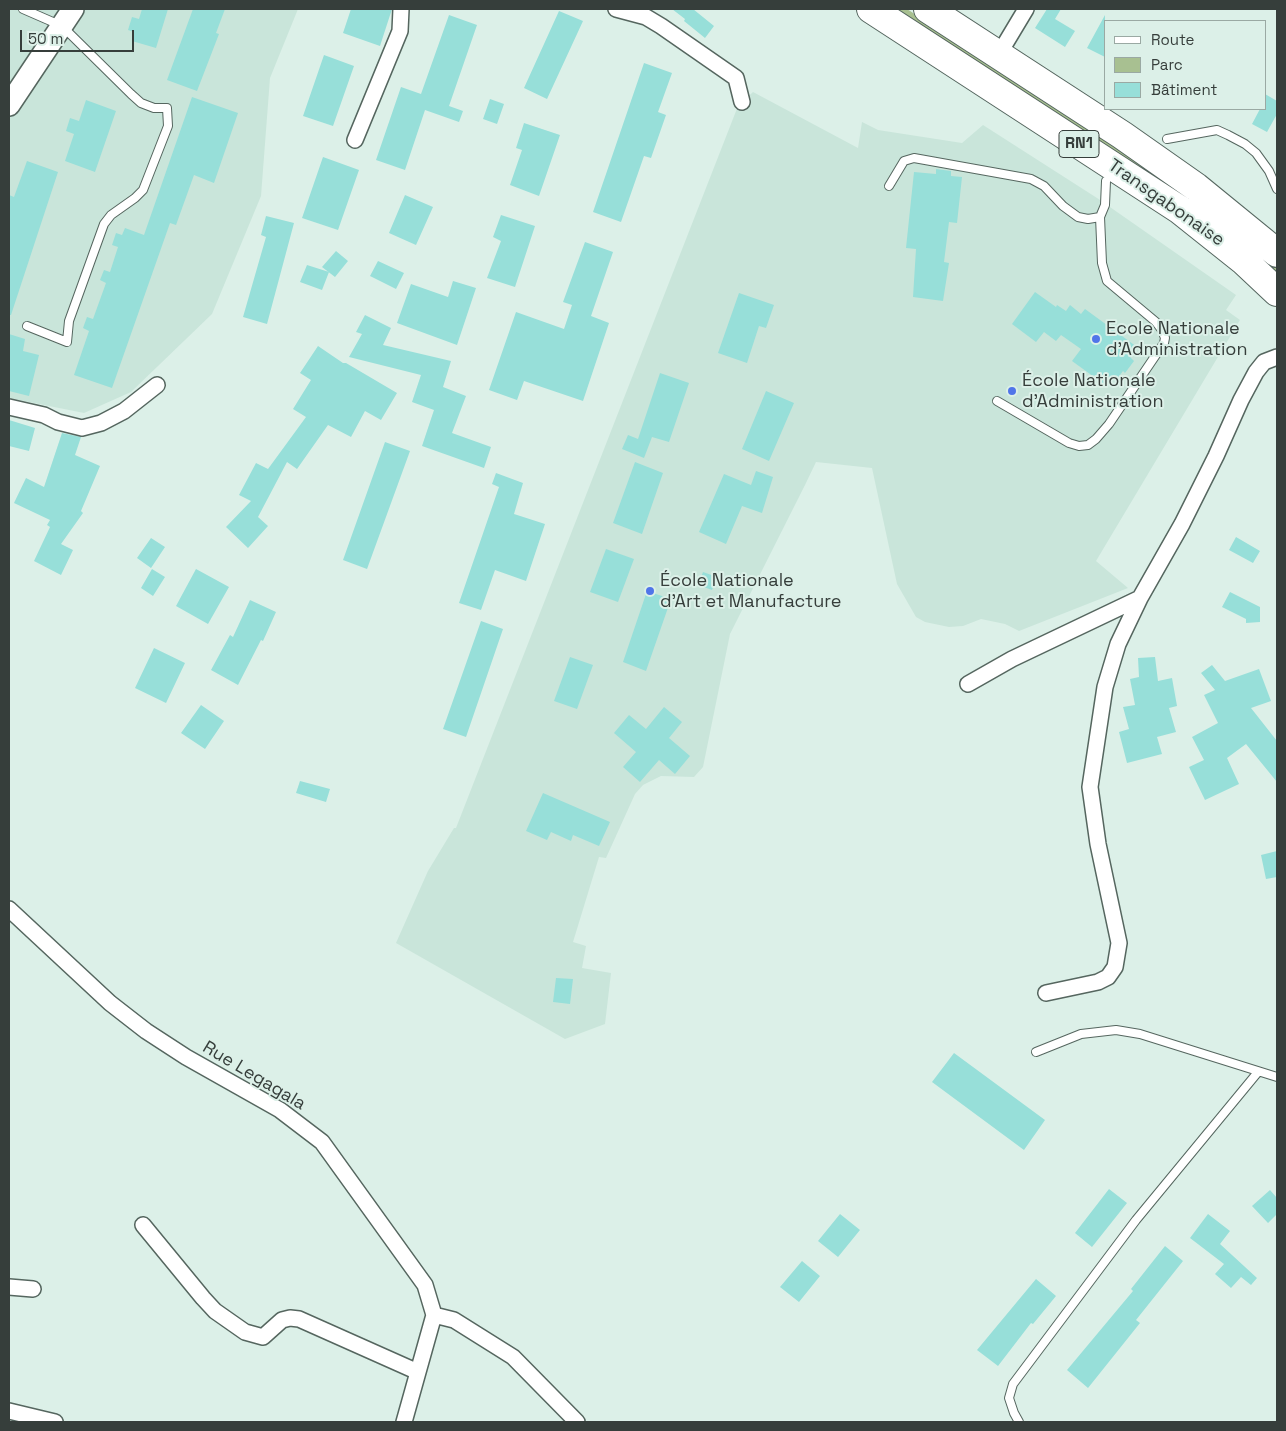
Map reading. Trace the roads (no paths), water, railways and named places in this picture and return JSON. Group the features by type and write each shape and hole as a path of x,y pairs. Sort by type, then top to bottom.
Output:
{"highway":[{"name":"Transgabonaise","path":"872,9 1180,210 1244,261 1277,292"},
{"name":"Transgabonaise","path":"928,9 1122,135 1196,188 1277,253"}],"street":[{"path":"355,140 400,31 401,9"},
{"path":"616,9 646,18 661,26 736,78 742,102"},
{"path":"999,54 1026,9"},
{"path":"9,105 67,17"},
{"path":"1046,993 1098,982 1108,977 1116,967 1119,942 1098,844 1090,787 1106,687 1118,644 1140,598 1182,524 1256,372 1264,362 1277,357"},
{"path":"9,407 44,415 58,422 82,428 101,423 124,411 157,385"},
{"path":"968,684 1012,660 1140,598"},
{"name":"Rue Legagala","path":"9,909 110,1003 146,1031 186,1057 280,1110 322,1142 426,1285 434,1315"},
{"path":"143,1225 202,1298 215,1311 244,1332 263,1337 282,1320 290,1318 299,1319 418,1372"},
{"path":"9,1287 33,1289"},
{"path":"404,1422 434,1315 454,1320 513,1357 577,1422"},
{"path":"9,1411 55,1422"}],"lane":[{"path":"22,9 67,17 131,94 141,103 154,108 167,108 168,126 143,190 111,215 104,224 69,322 67,342 27,326"},
{"path":"1167,139 1217,130 1245,144 1256,153 1269,171 1277,189"},
{"path":"889,186 904,161 914,158 1031,179 1044,186 1063,206 1078,217 1088,219 1100,218"},
{"path":"997,401 1069,442 1079,446 1088,445 1109,424 1164,343 1165,338 1162,330 1156,322 1108,281 1102,263 1100,218 1106,204 1106,181"},
{"path":"1036,1052 1081,1034 1116,1030 1140,1034 1277,1077"},
{"path":"1019,1422 1014,1413 1010,1398 1013,1384 1136,1220 1258,1072"}],"place":[{"name":"Ecole Nationale d'Administration","path":"1096,339"},
{"name":"École Nationale d'Administration","path":"1012,391"},
{"name":"École Nationale d'Art et Manufacture","path":"650,591"}]}
